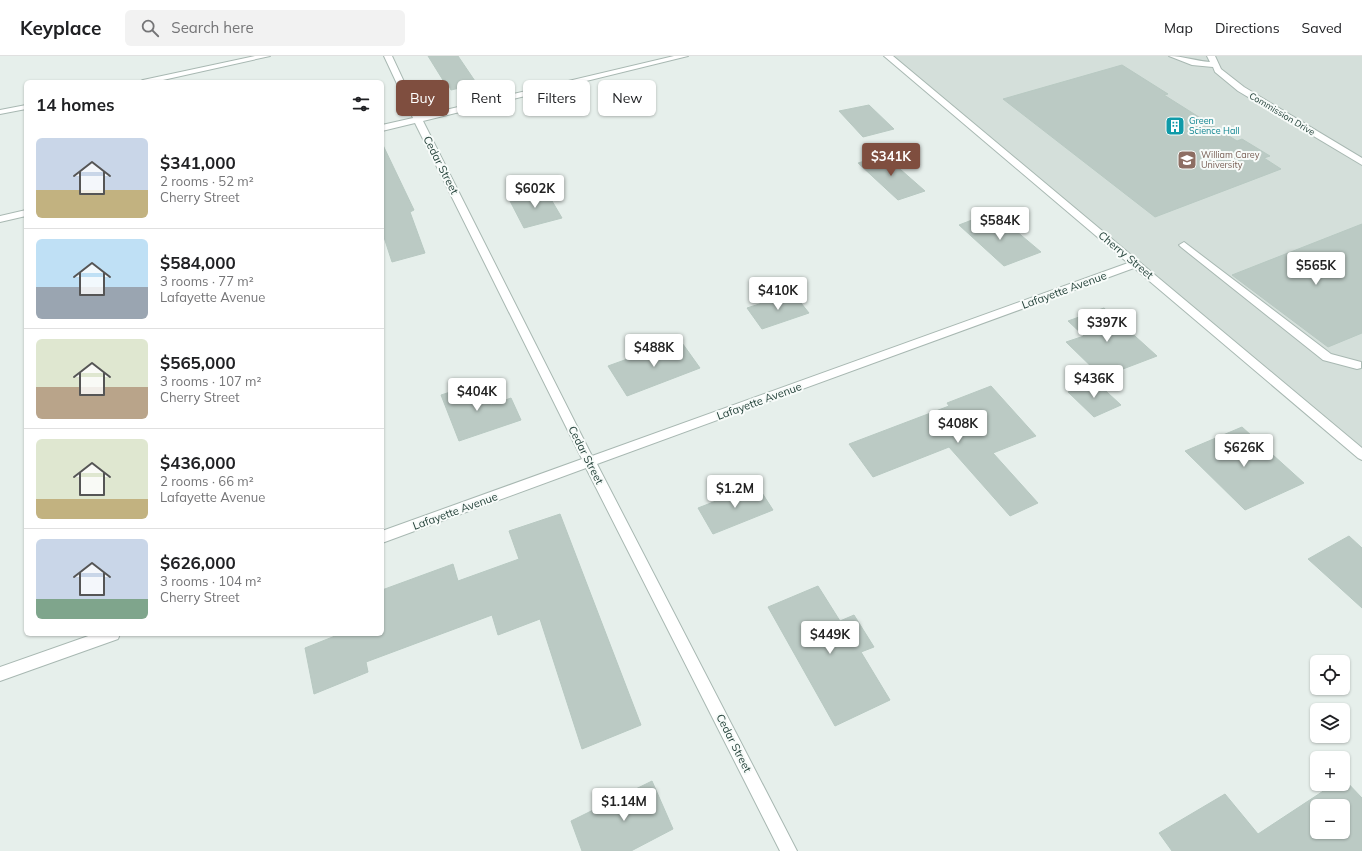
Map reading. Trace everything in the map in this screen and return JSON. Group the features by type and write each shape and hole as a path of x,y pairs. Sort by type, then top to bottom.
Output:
{"street":[{"path":"152,80 266,56"},
{"name":"Cedar Street","path":"388,56 418,120 590,463 789,851"},
{"path":"384,128 684,56"},
{"name":"Cherry Street","path":"888,56 1362,455"},
{"path":"1173,56 1195,63 1216,65"},
{"name":"Commission Drive","path":"1211,56 1228,80 1362,162"},
{"path":"0,112 24,107"},
{"path":"0,219 24,213"},
{"path":"1184,245 1327,357 1357,365"},
{"name":"Lafayette Avenue","path":"384,536 590,463 1136,264"},
{"path":"0,674 107,636"}],"shaded area":[{"name":"William Carey University","path":"890,56 1362,56 1362,455"}],"building":[{"path":"428,56 458,56 474,80 457,80 457,89 451,90 449,80 443,80"},
{"path":"1122,65 1168,94 1164,95 1237,141 1242,139 1270,156 1264,158 1281,169 1155,217 1003,99"},
{"path":"869,105 894,129 863,137 839,111"},
{"path":"384,147 414,210 410,212 425,253 392,262 384,237"},
{"path":"884,155 925,191 898,200 858,163"},
{"path":"545,189 562,218 524,228 509,199"},
{"path":"985,215 1000,228 1009,225 1041,252 1004,266 959,225"},
{"path":"1362,224 1362,333 1328,347 1232,275"},
{"path":"793,293 809,313 762,329 747,308"},
{"path":"1104,308 1157,356 1102,377 1066,342 1084,336 1068,321"},
{"path":"680,340 700,368 627,396 608,366"},
{"path":"1095,381 1121,405 1094,417 1068,392"},
{"path":"481,382 491,405 511,398 521,420 459,441 441,395"},
{"path":"991,386 1036,436 993,453 1038,503 1010,516 949,447 873,477 849,444 949,406 947,403"},
{"path":"1242,427 1304,483 1245,510 1185,451"},
{"path":"757,485 773,510 713,534 698,508"},
{"path":"560,514 641,725 582,749 540,619 498,635 492,615 366,662 368,672 314,694 305,648 335,636 384,636 384,589 453,564 458,581 519,559 509,531"},
{"path":"1349,536 1362,548 1362,608 1308,559"},
{"path":"818,586 840,621 854,615 874,647 861,652 890,700 835,726 768,607"},
{"path":"652,781 673,829 631,851 582,851 571,821"},
{"path":"1350,785 1362,798 1362,851 1172,851 1159,833 1225,794 1258,834 1310,800 1310,839 1350,839 1350,799 1311,799 1323,791 1350,791"}],"place":[{"name":"Green Science Hall","path":"1175,126"},
{"name":"William Carey University","path":"1187,160"}]}
